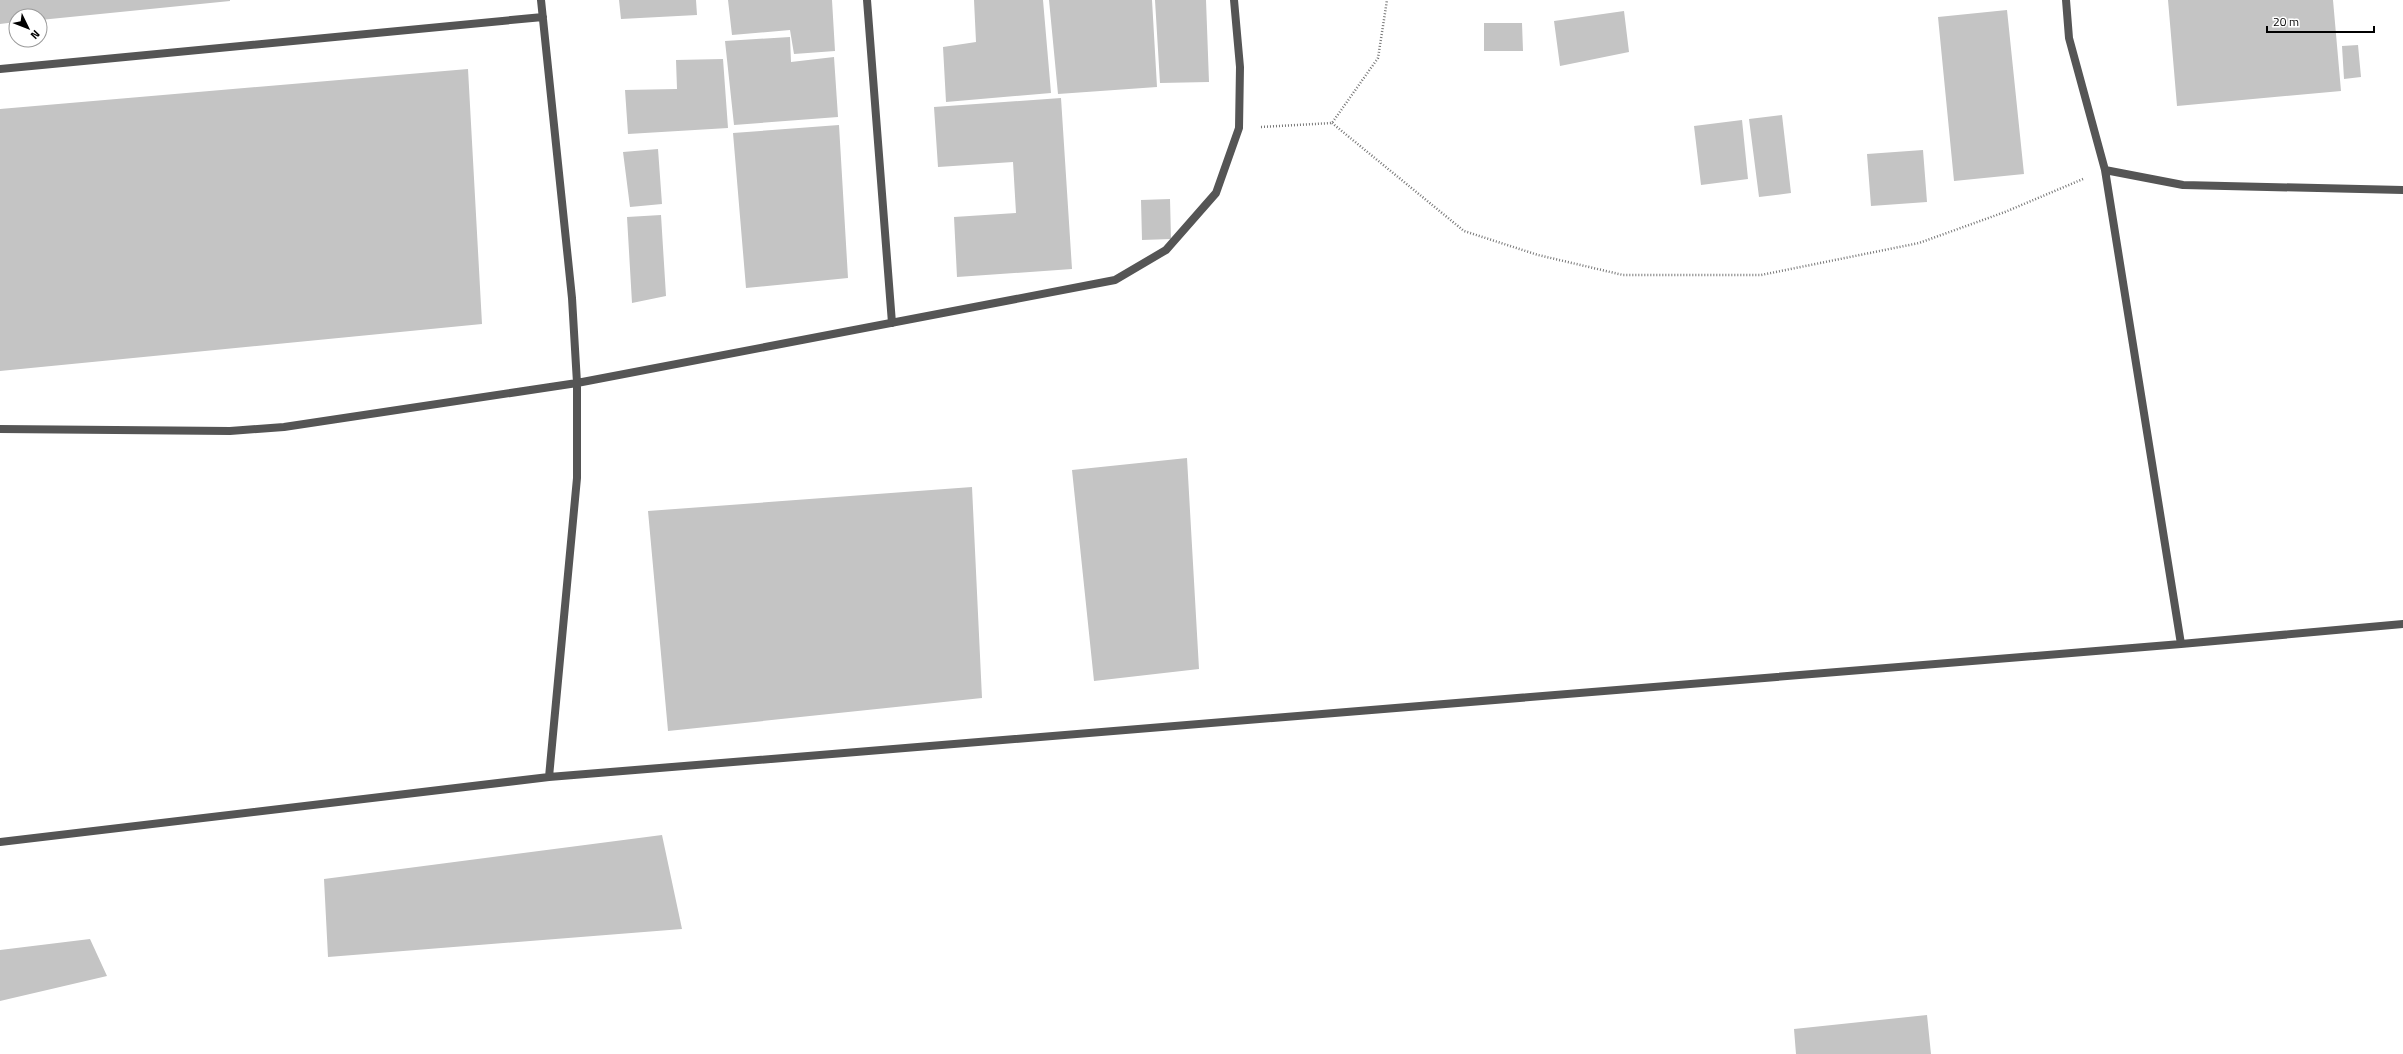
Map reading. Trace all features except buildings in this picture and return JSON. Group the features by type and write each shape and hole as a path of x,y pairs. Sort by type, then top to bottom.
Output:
{"lane":[{"path":"541,0 572,298 577,383 577,478 549,777"},
{"path":"867,0 892,323"},
{"path":"0,429 230,431 284,427 577,383 1115,280 1166,250 1216,192 1239,128 1240,67 1234,0"},
{"path":"2066,0 2069,38 2105,170 2181,644"},
{"path":"0,69 543,17"},
{"path":"2105,170 2183,185 2403,190"},
{"path":"0,842 549,777 2181,644 2403,624"}],"path":[{"path":"1332,123 1378,58 1387,0"},
{"path":"1239,128 1332,123 1464,230 1538,255 1623,275 1761,275 1919,243 2005,212 2105,170"}]}
